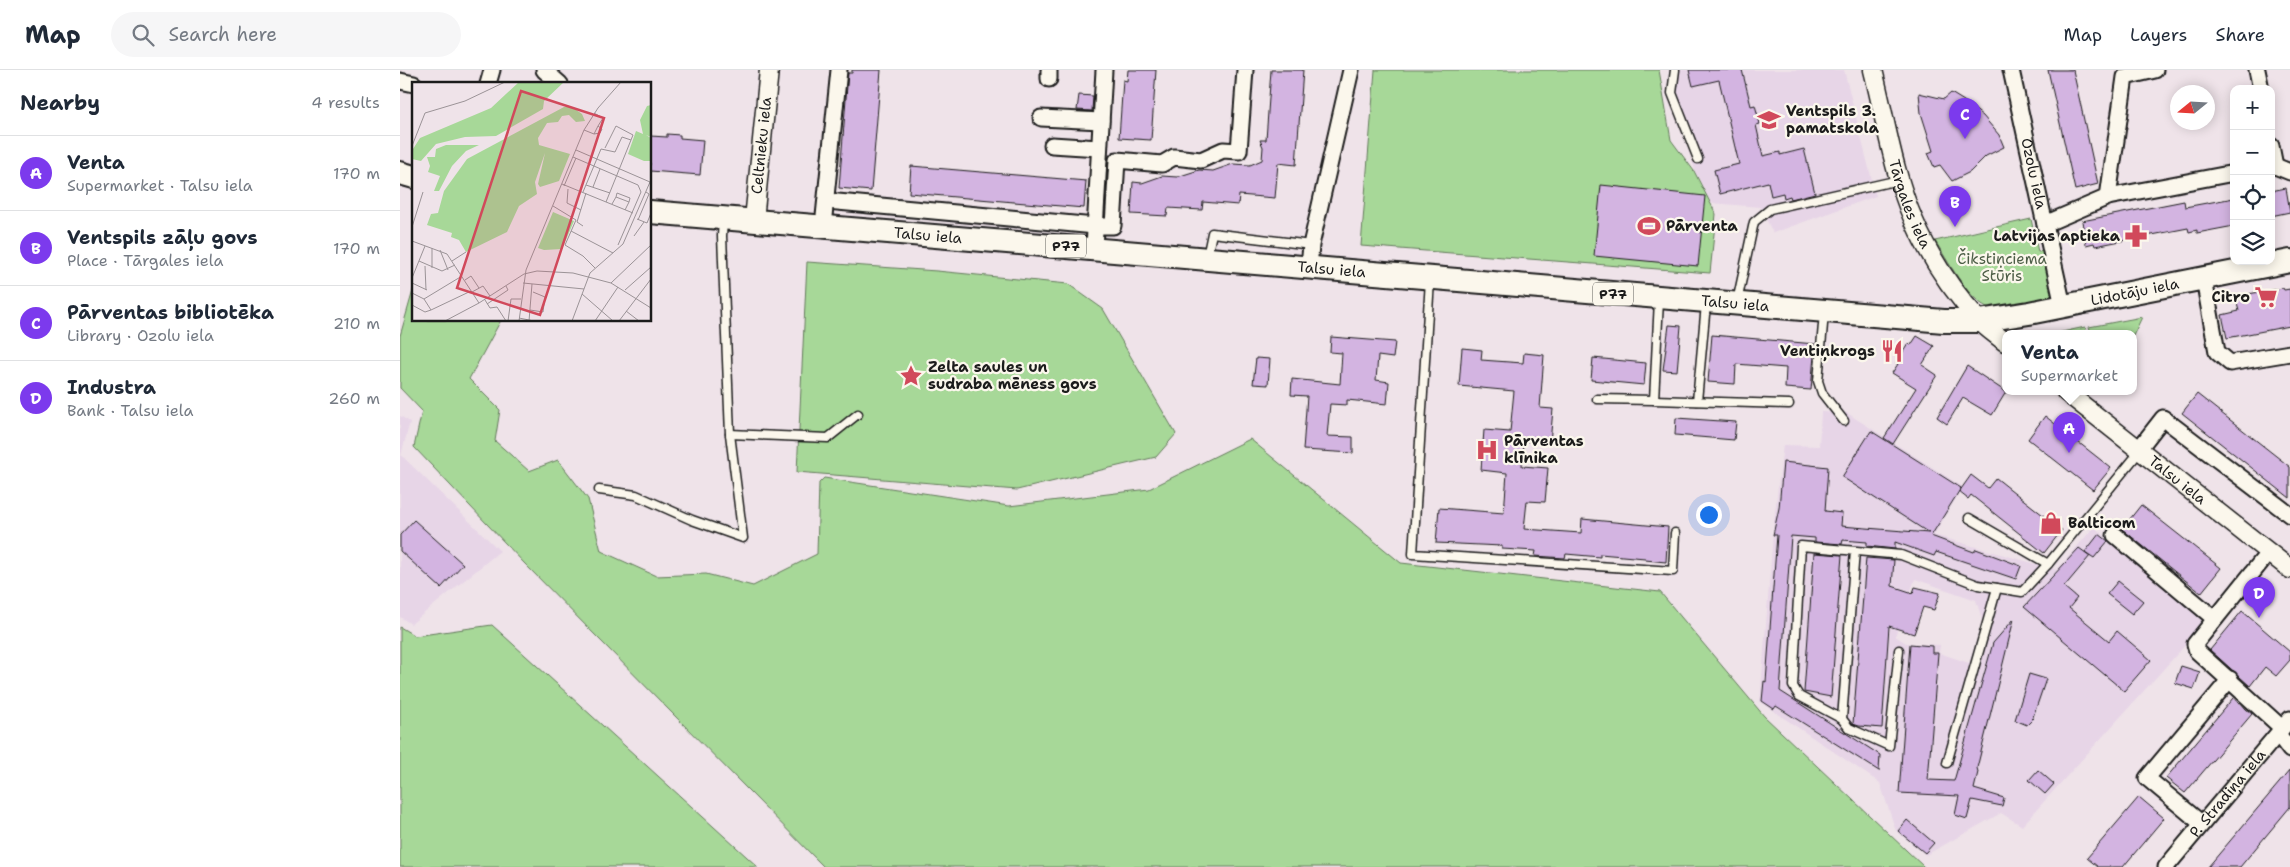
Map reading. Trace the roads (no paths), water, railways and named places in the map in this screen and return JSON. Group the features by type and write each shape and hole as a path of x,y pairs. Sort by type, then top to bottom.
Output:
{"main road":[{"name":"Talsu iela","path":"651,212 823,226 1094,237 1207,259 1918,319 1979,321"},
{"name":"Lidotāju iela","path":"1979,321 2290,261"}],"street":[{"path":"544,70 558,82"},
{"name":"Celtnieku iela","path":"754,220 769,70"},
{"path":"823,226 839,70"},
{"path":"1094,237 1104,70"},
{"path":"1052,145 1099,153 1116,160 1162,164 1174,157 1201,160 1223,150 1239,151 1245,70"},
{"path":"1309,267 1312,244 1351,70"},
{"name":"Tārgales iela","path":"1873,70 1900,179 1913,220 1929,251 1951,285 1979,321"},
{"name":"Ozolu iela","path":"2011,70 2063,306"},
{"path":"2108,197 2125,77 2155,70"},
{"path":"2257,70 2260,85"},
{"path":"1041,118 1101,121"},
{"path":"827,201 1094,237 1112,226 1116,160"},
{"path":"2275,167 2290,172"},
{"path":"2045,224 2108,197 2230,174"},
{"path":"2204,279 2217,352 2230,363 2290,353"},
{"path":"1979,321 2002,340"},
{"name":"Talsu iela","path":"2070,395 2290,569"},
{"path":"2139,451 2163,418 2290,514"},
{"path":"2115,535 2215,619"},
{"path":"2269,552 2195,644 2197,652 2283,727 2290,750"},
{"path":"2201,824 2147,778 2230,680"},
{"name":"P. Stradiņa iela","path":"2175,864 2201,824 2283,727"}],"lane":[{"path":"1674,70 1672,93 1698,159"},
{"path":"1736,304 1754,222 1770,208 1900,179"},
{"path":"600,490 636,495 692,520 743,538 730,434 722,236 724,218"},
{"path":"1207,259 1212,233 1312,244"},
{"path":"1430,278 1413,554 1673,571 1675,533"},
{"path":"1654,400 1659,298"},
{"path":"1697,401 1707,302"},
{"path":"1824,311 1818,381 1822,393 1844,421"},
{"path":"1597,399 1789,404"},
{"path":"730,434 828,438 858,414"},
{"path":"1899,650 1889,746 1849,728 1842,718 1799,696 1793,686 1801,546 1901,555 1978,585 2022,592 2048,564 2139,451"},
{"path":"1969,518 2048,564"},
{"path":"1842,718 1855,551"},
{"path":"1947,763 1997,588"}],"place":[{"name":"Ventspils 3. pamatskola","path":"1769,120"},
{"name":"Pārventas bibliotēka","path":"1965,139"},
{"name":"Pārventa","path":"1649,226"},
{"name":"Ventspils zāļu govs","path":"1955,227"},
{"name":"Latvijas aptieka","path":"2136,236"},
{"name":"Citro","path":"2266,297"},
{"name":"Ventiņkrogs","path":"1892,351"},
{"name":"Zelta saules un sudraba mēness govs","path":"911,376"},
{"name":"Pārventas klīnika","path":"1487,450"},
{"name":"Venta","path":"2069,453"},
{"name":"Balticom","path":"2051,523"},
{"name":"Industra","path":"2259,618"}],"park label":[{"name":"Čikstiņciema Stūris","path":"2002,268"}]}
